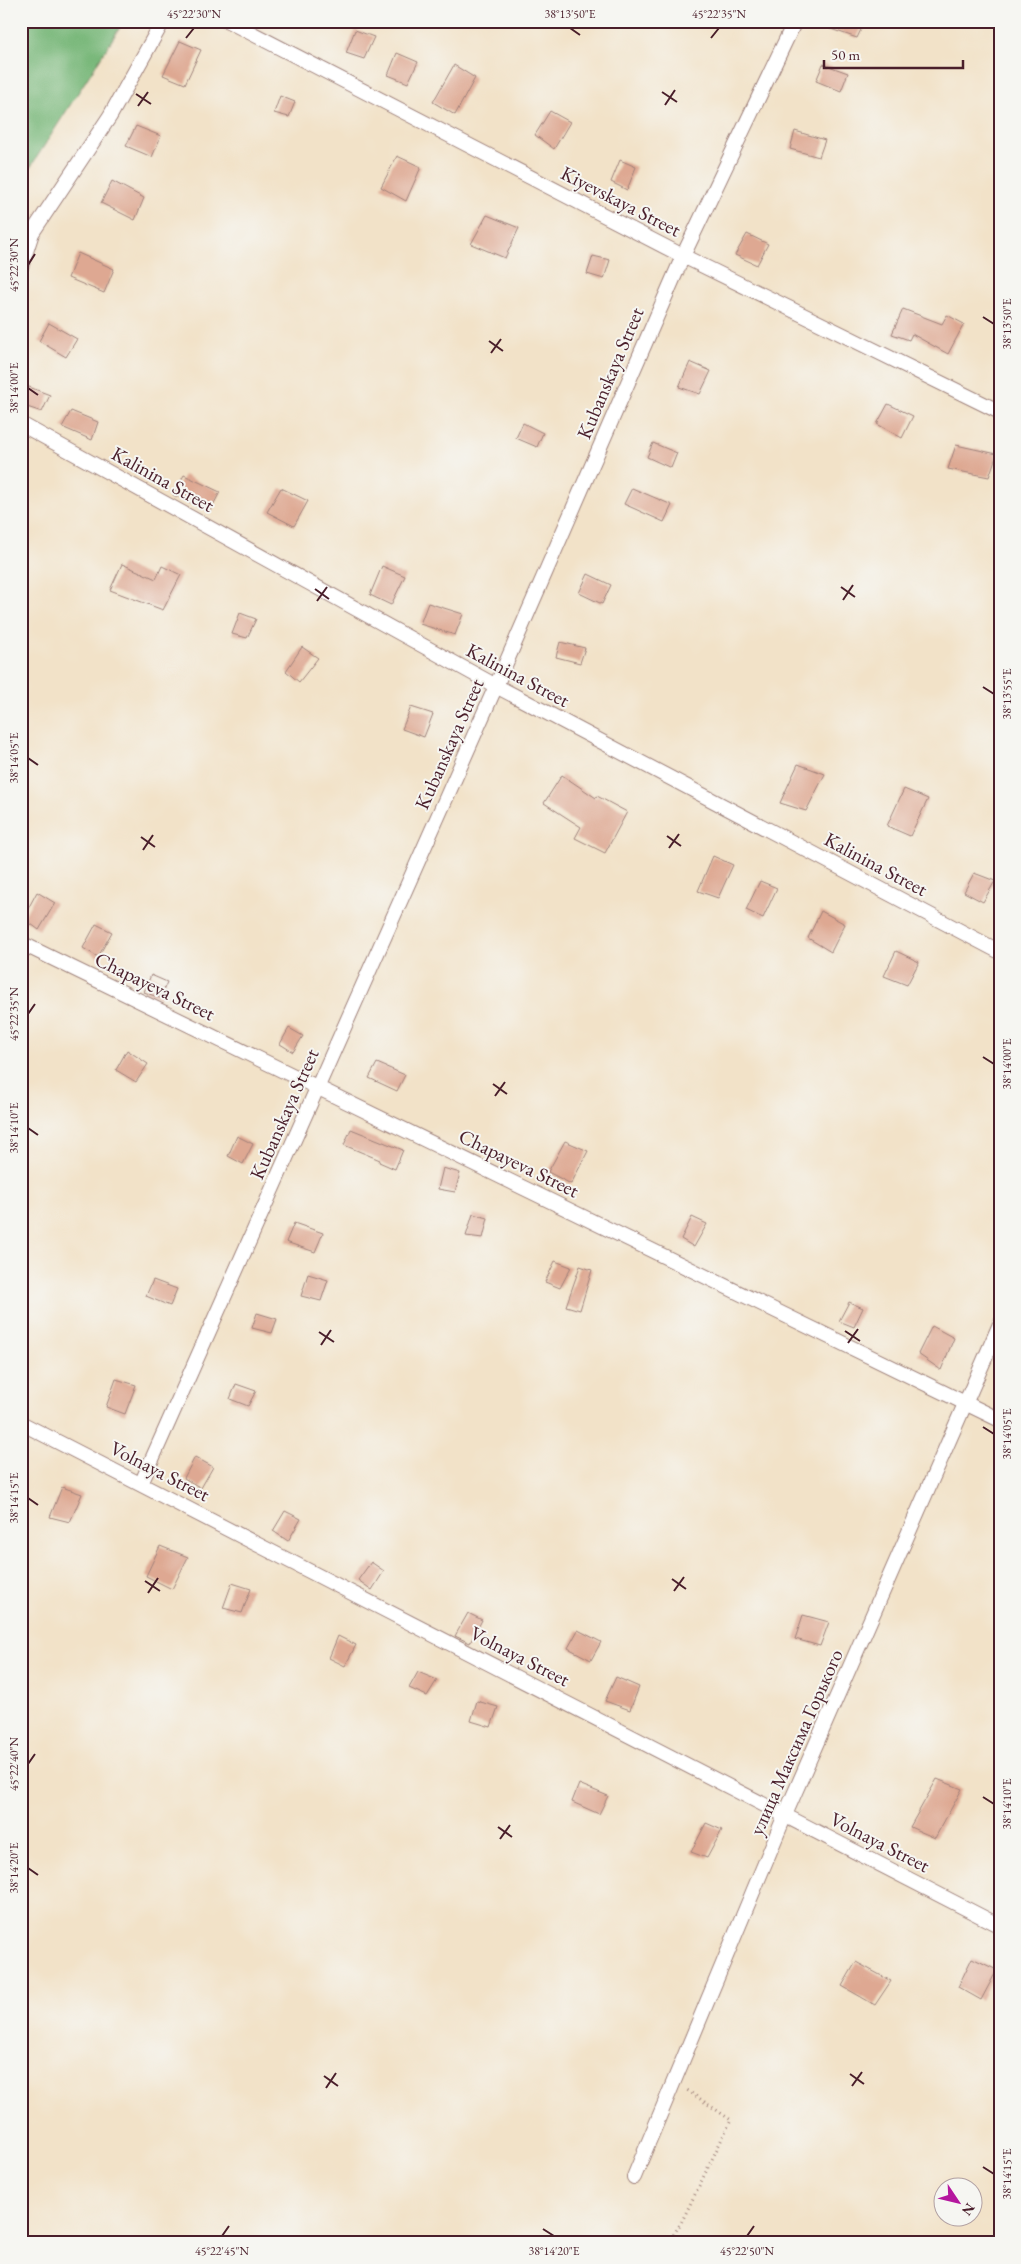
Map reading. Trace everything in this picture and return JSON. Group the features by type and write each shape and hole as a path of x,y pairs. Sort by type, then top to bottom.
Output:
{"street":[{"path":"21,267 27,228 110,116 163,21"},
{"name":"Kiyevskaya Street","path":"228,21 683,256 1000,412"},
{"name":"Kubanskaya Street","path":"141,1484 496,686 683,256 795,21"},
{"name":"Kalinina Street","path":"21,424 496,686 1000,952"},
{"name":"Chapayeva Street","path":"21,943 1000,1420"},
{"name":"улица Максима Горького","path":"634,2177 785,1815 1000,1324"},
{"name":"Volnaya Street","path":"21,1423 1000,1926"}],"path":[{"path":"668,2243 681,2223 731,2120 674,2082"}],"green space":[{"path":"21,21 124,21 28,171 21,166"}],"building":[{"path":"816,21 865,21 857,38 816,24"},
{"path":"355,30 374,37 364,59 346,53"},
{"path":"180,41 201,50 185,84 163,75"},
{"path":"397,53 418,62 408,83 388,75"},
{"path":"823,64 848,73 841,91 816,81"},
{"path":"454,65 475,78 455,115 433,102"},
{"path":"280,96 295,102 289,117 274,113"},
{"path":"550,111 570,122 554,149 535,135"},
{"path":"136,126 161,136 152,157 126,146"},
{"path":"795,131 825,140 819,157 790,149"},
{"path":"397,156 421,167 406,201 381,187"},
{"path":"620,160 636,167 627,190 611,182"},
{"path":"112,181 144,198 135,220 101,203"},
{"path":"487,215 519,228 505,258 471,244"},
{"path":"747,234 768,244 757,265 735,255"},
{"path":"78,253 114,269 104,293 68,278"},
{"path":"593,256 610,260 604,279 587,274"},
{"path":"903,309 942,324 947,315 964,324 948,354 912,334 909,340 892,334"},
{"path":"49,323 77,339 66,357 39,341"},
{"path":"690,362 711,371 700,394 679,387"},
{"path":"21,384 50,395 42,412 21,405"},
{"path":"888,404 913,416 902,438 877,424"},
{"path":"71,411 98,422 92,440 62,427"},
{"path":"523,423 543,433 537,447 516,438"},
{"path":"653,443 677,453 671,468 647,457"},
{"path":"956,445 997,454 989,477 948,469"},
{"path":"184,475 220,492 210,511 173,495"},
{"path":"281,488 308,501 294,526 267,512"},
{"path":"632,488 672,505 664,522 624,504"},
{"path":"122,564 156,579 162,566 181,575 163,610 110,590"},
{"path":"382,566 405,576 391,605 370,595"},
{"path":"588,574 611,585 602,604 579,593"},
{"path":"428,603 463,614 455,635 420,624"},
{"path":"240,613 256,619 247,638 232,634"},
{"path":"560,642 585,648 580,663 556,657"},
{"path":"302,647 318,658 299,682 286,671"},
{"path":"411,707 433,714 424,737 402,729"},
{"path":"798,764 825,774 806,811 780,803"},
{"path":"562,775 596,798 597,796 627,812 605,853 575,838 581,827 544,803"},
{"path":"904,789 928,799 910,836 887,826"},
{"path":"713,856 733,865 718,898 698,891"},
{"path":"974,873 995,881 983,902 964,892"},
{"path":"760,881 777,888 763,918 746,910"},
{"path":"37,892 55,903 39,930 23,918"},
{"path":"821,911 845,924 831,952 808,938"},
{"path":"96,924 112,932 98,957 83,948"},
{"path":"896,951 919,962 907,985 884,976"},
{"path":"151,975 167,982 160,998 144,992"},
{"path":"289,1028 303,1036 293,1052 280,1044"},
{"path":"127,1050 148,1064 136,1082 116,1070"},
{"path":"377,1063 405,1075 397,1091 369,1078"},
{"path":"351,1129 403,1150 395,1169 379,1162 380,1160 344,1145"},
{"path":"237,1136 253,1144 243,1164 228,1156"},
{"path":"565,1141 588,1151 571,1184 548,1172"},
{"path":"443,1168 460,1173 455,1192 438,1189"},
{"path":"473,1214 488,1218 483,1238 466,1236"},
{"path":"692,1217 707,1224 694,1247 681,1239"},
{"path":"294,1223 323,1233 315,1252 286,1242"},
{"path":"555,1261 571,1267 560,1288 545,1282"},
{"path":"580,1266 592,1270 580,1310 566,1306"},
{"path":"308,1274 328,1280 321,1301 301,1296"},
{"path":"153,1280 177,1289 170,1306 146,1296"},
{"path":"849,1302 863,1308 854,1327 839,1321"},
{"path":"257,1313 277,1319 272,1333 252,1328"},
{"path":"932,1326 954,1338 941,1370 918,1354"},
{"path":"116,1379 136,1385 125,1414 106,1407"},
{"path":"236,1384 256,1391 248,1406 230,1399"},
{"path":"195,1457 213,1467 201,1488 184,1478"},
{"path":"62,1487 82,1494 70,1522 50,1517"},
{"path":"285,1511 301,1519 288,1541 273,1531"},
{"path":"160,1546 188,1557 172,1589 146,1576"},
{"path":"371,1562 384,1571 372,1590 358,1580"},
{"path":"232,1583 251,1589 242,1613 223,1608"},
{"path":"468,1613 482,1620 470,1643 455,1636"},
{"path":"803,1615 829,1622 820,1646 795,1639"},
{"path":"578,1630 601,1642 591,1660 568,1648"},
{"path":"338,1636 356,1645 345,1666 329,1658"},
{"path":"418,1672 437,1680 427,1696 409,1688"},
{"path":"616,1677 639,1687 630,1710 605,1701"},
{"path":"477,1701 498,1707 491,1727 471,1721"},
{"path":"937,1779 962,1789 935,1838 910,1827"},
{"path":"579,1784 608,1796 599,1814 572,1802"},
{"path":"706,1823 722,1830 707,1858 691,1852"},
{"path":"972,1958 997,1970 981,2000 958,1987"},
{"path":"856,1962 891,1981 875,2005 842,1986"}]}
